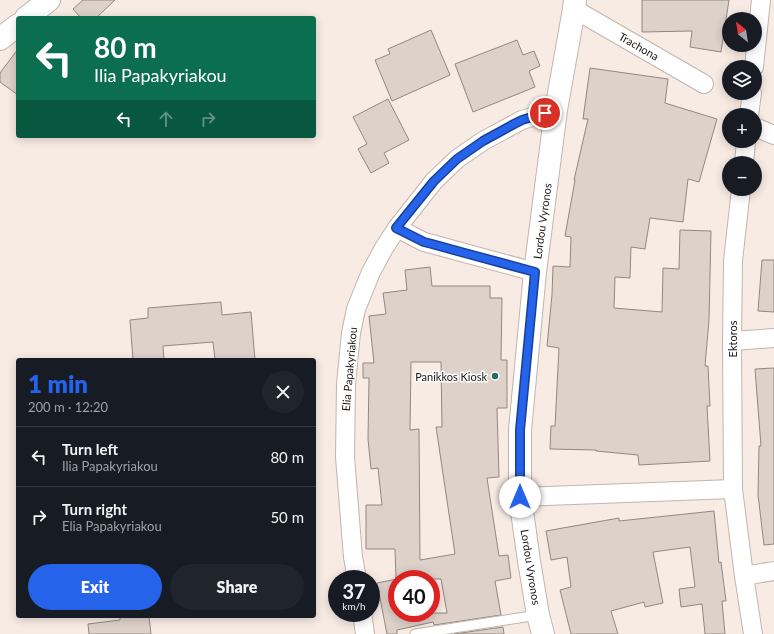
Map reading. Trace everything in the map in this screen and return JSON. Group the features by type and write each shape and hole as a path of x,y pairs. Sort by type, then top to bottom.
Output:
{"street":[{"path":"29,16 49,0"},
{"path":"755,60 761,0"},
{"name":"Trachona","path":"574,4 704,84"},
{"name":"Lordou Vyronos","path":"541,624 529,561 520,497 520,430 535,272 556,110 574,4"},
{"path":"0,39 16,27"},
{"name":"Elia Papakyriakou","path":"356,570 345,457 346,384 351,333 356,309 371,272 396,228 434,181 457,159 483,141 522,120 556,110"},
{"path":"762,130 774,135"},
{"name":"Ektoros","path":"740,196 733,260 732,489 753,634"},
{"path":"396,228 424,242 535,272"},
{"path":"732,341 774,338"},
{"path":"520,497 732,489"},
{"path":"744,576 774,571"},
{"path":"363,622 365,634"}],"lane":[{"path":"415,634 541,624"}],"building":[{"path":"83,0 115,0 98,16 79,16 73,9"},
{"path":"642,0 729,0 727,12 722,12 721,52 690,47 692,31 642,32"},
{"path":"431,30 450,75 392,101 375,60 390,54 388,49"},
{"path":"517,40 523,55 534,51 540,66 529,71 535,87 473,112 455,64"},
{"path":"16,52 16,94 0,82 0,73"},
{"path":"590,68 668,79 665,103 717,119 699,182 688,179 683,222 650,218 645,249 631,247 630,278 615,277 614,308 662,312 663,268 679,269 680,230 711,231 709,320 705,366 708,366 710,406 707,406 710,461 639,465 638,455 596,450 550,449 551,426 555,426 559,348 547,346 553,266 570,267 571,237 565,236 574,180 588,119 583,119"},
{"path":"388,99 409,140 384,153 389,163 371,173 358,149 367,144 353,117"},
{"path":"762,260 774,260 774,312 758,311"},
{"path":"430,267 432,286 490,286 490,298 502,298 501,360 507,360 507,408 497,408 499,477 487,478 499,556 508,555 511,578 495,581 501,615 434,625 433,622 440,622 440,613 447,613 440,579 440,570 396,570 395,549 366,549 366,505 382,505 378,468 371,469 368,439 369,378 363,378 363,363 374,363 369,316 386,314 383,293 407,290 405,270","holes":["411,362 441,362 442,427 436,427 455,554 420,560 419,429 410,430"]},
{"path":"221,302 222,315 251,312 255,358 215,358 213,342 163,346 164,358 133,358 130,320 148,318 148,308"},
{"path":"774,368 774,544 764,545 758,495 759,446 761,446 755,369"},
{"path":"714,511 719,563 721,562 726,601 722,601 725,634 705,634 702,604 681,607 679,589 695,587 690,547 653,552 663,603 645,607 644,602 611,611 618,634 571,634 560,590 571,587 567,557 551,560 546,531 619,518 619,521"},
{"path":"388,581 388,622 433,622 397,630 397,634 387,634 380,598 380,582"},
{"path":"120,618 149,618 151,634 89,634 88,624 120,620"},
{"path":"503,627 504,634 454,634"}],"place":[{"name":"Panikkos Kiosk","path":"495,376"}],"route":[{"path":"520,497 520,430 535,272 424,242 396,228 434,181 457,159 483,141 514,124 545,113"}]}
